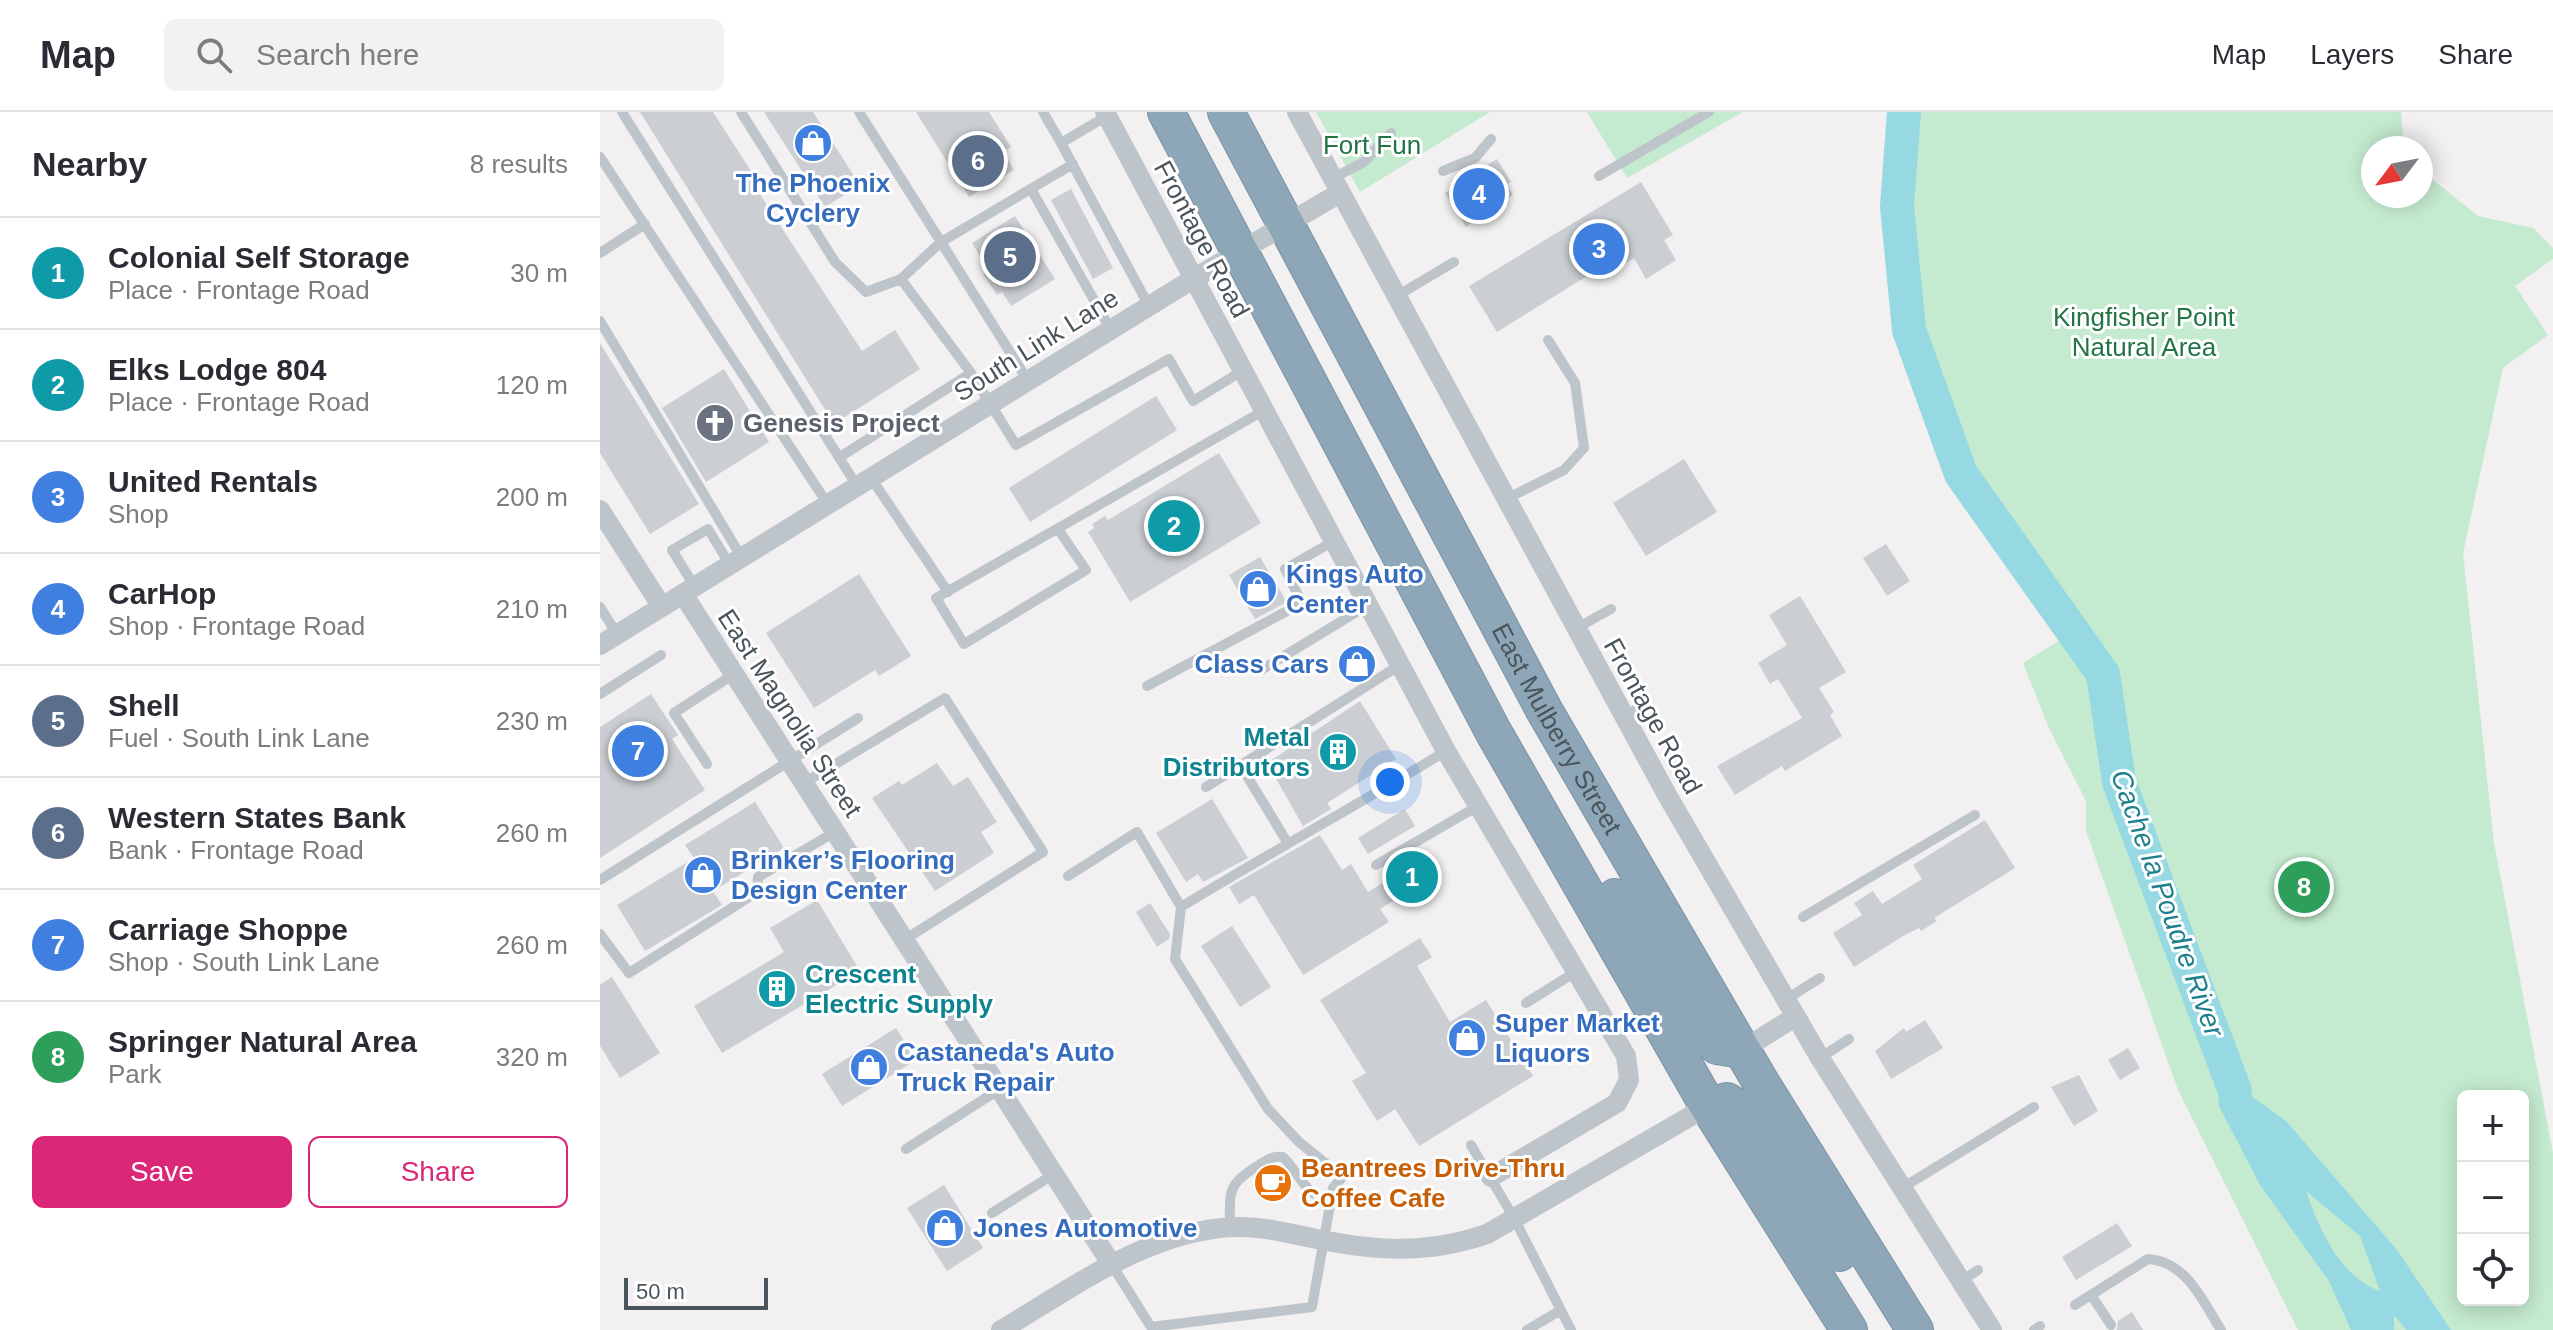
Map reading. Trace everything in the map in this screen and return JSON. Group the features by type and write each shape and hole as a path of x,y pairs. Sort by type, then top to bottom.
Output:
{"highway":[{"name":"East Mulberry Street","path":"1166,112 1469,680 1494,733 1708,1106 1849,1330"},
{"name":"East Mulberry Street","path":"1226,112 1544,710 1742,1050 1915,1330"},
{"path":"1469,680 1545,788 1701,1033 1717,1046 1742,1050"},
{"path":"1708,1106 1727,1101 1749,1116 1880,1316 1898,1330"}],"street":[{"name":"Frontage Road","path":"1297,112 1575,629 1632,713 1790,1008 1992,1330"},
{"name":"Frontage Road","path":"1106,114 1446,751 1574,973 1626,1056 1629,1080 1617,1103 1491,1177"},
{"name":"South Link Lane","path":"609,640 827,503 1286,225 1335,186"},
{"path":"600,510 662,607"},
{"name":"East Magnolia Street","path":"689,590 734,674 1112,1265"},
{"path":"1742,1050 1790,1008"},
{"path":"1001,1330 1112,1265 1164,1241 1230,1228 1270,1230 1392,1251 1432,1249 1487,1234 1708,1106"}],"lane":[{"path":"622,112 840,457 864,482 948,592"},
{"path":"741,112 835,262 866,292 901,279 941,242 1073,164"},
{"path":"859,112 1028,381"},
{"path":"1043,112 1149,306"},
{"path":"1599,176 1709,112"},
{"path":"1061,143 1106,114"},
{"path":"1335,186 1364,162 1391,133"},
{"path":"1443,171 1475,158 1491,139"},
{"path":"600,157 827,503"},
{"path":"1031,189 1111,330"},
{"path":"600,253 645,224"},
{"path":"1395,297 1454,262"},
{"path":"901,279 971,373 1016,445 1169,359 1193,401 1242,371"},
{"path":"600,321 720,521 736,561"},
{"path":"1506,499 1564,470 1584,448 1575,383 1548,340"},
{"path":"840,457 971,373"},
{"path":"1058,529 1086,570 964,644 936,598 1263,411"},
{"path":"689,590 672,550 720,521"},
{"path":"708,529 736,561"},
{"path":"1147,686 1302,603 1285,569 1334,541"},
{"path":"1261,670 1368,605"},
{"path":"600,607 609,640"},
{"path":"1575,629 1611,609"},
{"path":"600,694 661,655"},
{"path":"1206,787 1400,665"},
{"path":"707,764 674,713 734,674"},
{"path":"804,783 945,698 1043,852 904,940"},
{"path":"600,880 858,718"},
{"path":"1181,907 1446,751"},
{"path":"1241,766 1287,842"},
{"path":"1376,865 1478,806"},
{"path":"1803,917 1975,815"},
{"path":"600,934 629,973 757,892 758,877 835,832"},
{"path":"1068,876 1137,832 1181,907 1175,959 1268,1109 1299,1142 1340,1175"},
{"path":"1526,1003 1574,973"},
{"path":"1790,1008 1820,978"},
{"path":"1820,1058 1849,1039"},
{"path":"906,1149 1000,1089"},
{"path":"1902,1188 2034,1107"},
{"path":"1471,1145 1514,1218 1571,1330"},
{"path":"1230,1228 1230,1191 1235,1180 1271,1157 1283,1157 1313,1196 1330,1202"},
{"path":"1112,1265 1151,1327 1312,1307 1330,1202 1340,1175 1351,1167"},
{"path":"992,1213 1054,1174"},
{"path":"2075,1305 2148,1259 2174,1265 2188,1279 2221,1330"},
{"path":"1961,1281 1978,1270"},
{"path":"2091,1295 2111,1325"},
{"path":"1527,1330 1561,1310"}],"green space":[{"name":"Fort Fun","path":"1316,112 1490,112 1360,192"},
{"path":"1587,112 1743,112 1627,178"},
{"name":"Kingfisher Point Natural Area","path":"1904,112 2401,112 2403,136 2361,136 2361,208 2433,208 2433,180 2478,216 2533,228 2553,248 2553,259 2515,286 2548,335 2503,368 2463,553 2494,843 2553,1153 2553,1330 2298,1330 2178,1090 2086,831 2086,801 2049,728 2023,663 2073,632 1961,474 1909,330 1897,206"}],"water":[{"path":"2215,1041 2246,1092 2287,1122 2397,1250 2451,1330 2406,1330 2394,1315 2394,1330 2351,1330 2329,1281 2260,1185 2219,1106","holes":["2306,1191 2360,1236 2380,1291 2353,1275 2342,1263 2317,1221"]}],"building":[{"path":"640,112 713,112 751,171 746,173 862,351 895,330 920,369 834,424"},
{"path":"764,112 813,112 860,185 825,207"},
{"path":"916,112 989,112 1011,147 1003,152 1014,170 969,197"},
{"path":"1497,159 1511,182 1507,184 1513,195 1466,227 1445,193 1466,180 1461,172 1479,165 1481,169"},
{"path":"1641,182 1673,235 1664,240 1676,260 1646,279 1634,258 1608,274 1603,266 1497,332 1469,286"},
{"path":"1071,189 1113,268 1093,279 1051,200"},
{"path":"1015,216 1055,279 1011,306 1002,292 997,295 983,274 988,270 972,243"},
{"path":"600,343 699,504 650,534 600,453"},
{"name":"Genesis Project","path":"724,369 769,442 706,482 662,408"},
{"path":"1156,396 1177,430 1030,522 1009,488"},
{"path":"1219,453 1261,523 1130,602 1088,532 1094,528 1092,524 1105,516 1108,520"},
{"path":"1684,459 1717,512 1646,556 1613,503"},
{"path":"1886,544 1910,581 1887,596 1863,558"},
{"name":"Kings Auto Center","path":"1260,557 1287,602 1255,619 1229,575"},
{"path":"859,574 911,656 879,676 875,670 814,708 766,633"},
{"path":"1800,596 1846,672 1819,688 1834,712 1830,715 1842,736 1785,771 1782,766 1735,795 1717,766 1802,718 1778,679 1770,684 1758,663 1787,645 1769,615"},
{"name":"Class Cars","path":"1360,652 1369,666 1353,676 1344,662"},
{"path":"651,694 678,735 672,739 705,790 600,858 600,727"},
{"name":"Metal Distributors","path":"1360,701 1396,759 1327,803 1331,809 1303,826 1267,763"},
{"path":"937,763 953,786 968,777 997,822 981,832 994,853 935,891 872,798 899,781 902,785"},
{"path":"1212,799 1248,858 1203,882 1198,874 1186,882 1156,833"},
{"name":"Brinker’s Flooring Design Center","path":"755,802 784,848 713,891 722,905 645,951 617,905 694,858 685,845"},
{"path":"1405,809 1415,826 1368,854 1358,838"},
{"path":"1985,820 2015,868 1934,918 1937,921 1921,931 1919,928 1903,936 1854,967 1833,933 1862,915 1854,903 1873,891 1882,904 1922,879 1913,865"},
{"path":"1320,835 1342,870 1351,864 1368,892 1430,853 1441,871 1380,909 1389,922 1303,975 1254,895 1239,904 1229,887"},
{"name":"Crescent Electric Supply","path":"817,900 860,971 722,1053 694,1006 784,952 770,928"},
{"path":"1150,903 1170,934 1169,939 1157,947 1136,912"},
{"path":"1232,926 1271,987 1240,1007 1201,946"},
{"path":"1420,938 1432,957 1417,966 1450,1022 1486,1000 1533,1076 1419,1146 1395,1109 1377,1121 1352,1081 1366,1073 1320,1000"},
{"path":"612,977 660,1053 620,1078 600,1046 600,985"},
{"path":"1925,1020 1943,1048 1891,1079 1875,1051 1904,1028 1906,1032"},
{"name":"Castaneda's Auto Truck Repair","path":"896,1028 916,1060 842,1106 822,1074"},
{"path":"2128,1048 2140,1068 2120,1080 2108,1060"},
{"path":"2079,1075 2098,1111 2074,1126 2051,1087"},
{"path":"1278,1168 1287,1182 1270,1191 1262,1178"},
{"name":"Jones Automotive","path":"944,1185 983,1248 947,1271 907,1208"},
{"path":"2117,1223 2132,1246 2076,1280 2062,1257"},
{"path":"2132,1312 2143,1330 2117,1330 2118,1321"}],"waterway":[{"name":"Cache la Poudre River","path":"1904,112 1897,206 1909,330 1961,474 2103,674 2119,782 2235,1091"}],"place":[{"name":"The Phoenix Cyclery","path":"813,143"},
{"name":"Western States Bank","path":"978,161"},
{"name":"CarHop","path":"1479,194"},
{"name":"United Rentals","path":"1599,249"},
{"name":"Shell","path":"1010,257"},
{"name":"Genesis Project","path":"715,423"},
{"name":"Elks Lodge 804","path":"1174,526"},
{"name":"Kings Auto Center","path":"1258,589"},
{"name":"Class Cars","path":"1357,664"},
{"name":"Carriage Shoppe","path":"638,751"},
{"name":"Metal Distributors","path":"1338,752"},
{"name":"Brinker’s Flooring Design Center","path":"703,875"},
{"name":"Colonial Self Storage","path":"1412,877"},
{"name":"Springer Natural Area","path":"2304,887"},
{"name":"Crescent Electric Supply","path":"777,989"},
{"name":"Super Market Liquors","path":"1467,1038"},
{"name":"Castaneda's Auto Truck Repair","path":"869,1067"},
{"name":"Beantrees Drive-Thru Coffee Cafe","path":"1273,1183"},
{"name":"Jones Automotive","path":"945,1228"}]}
